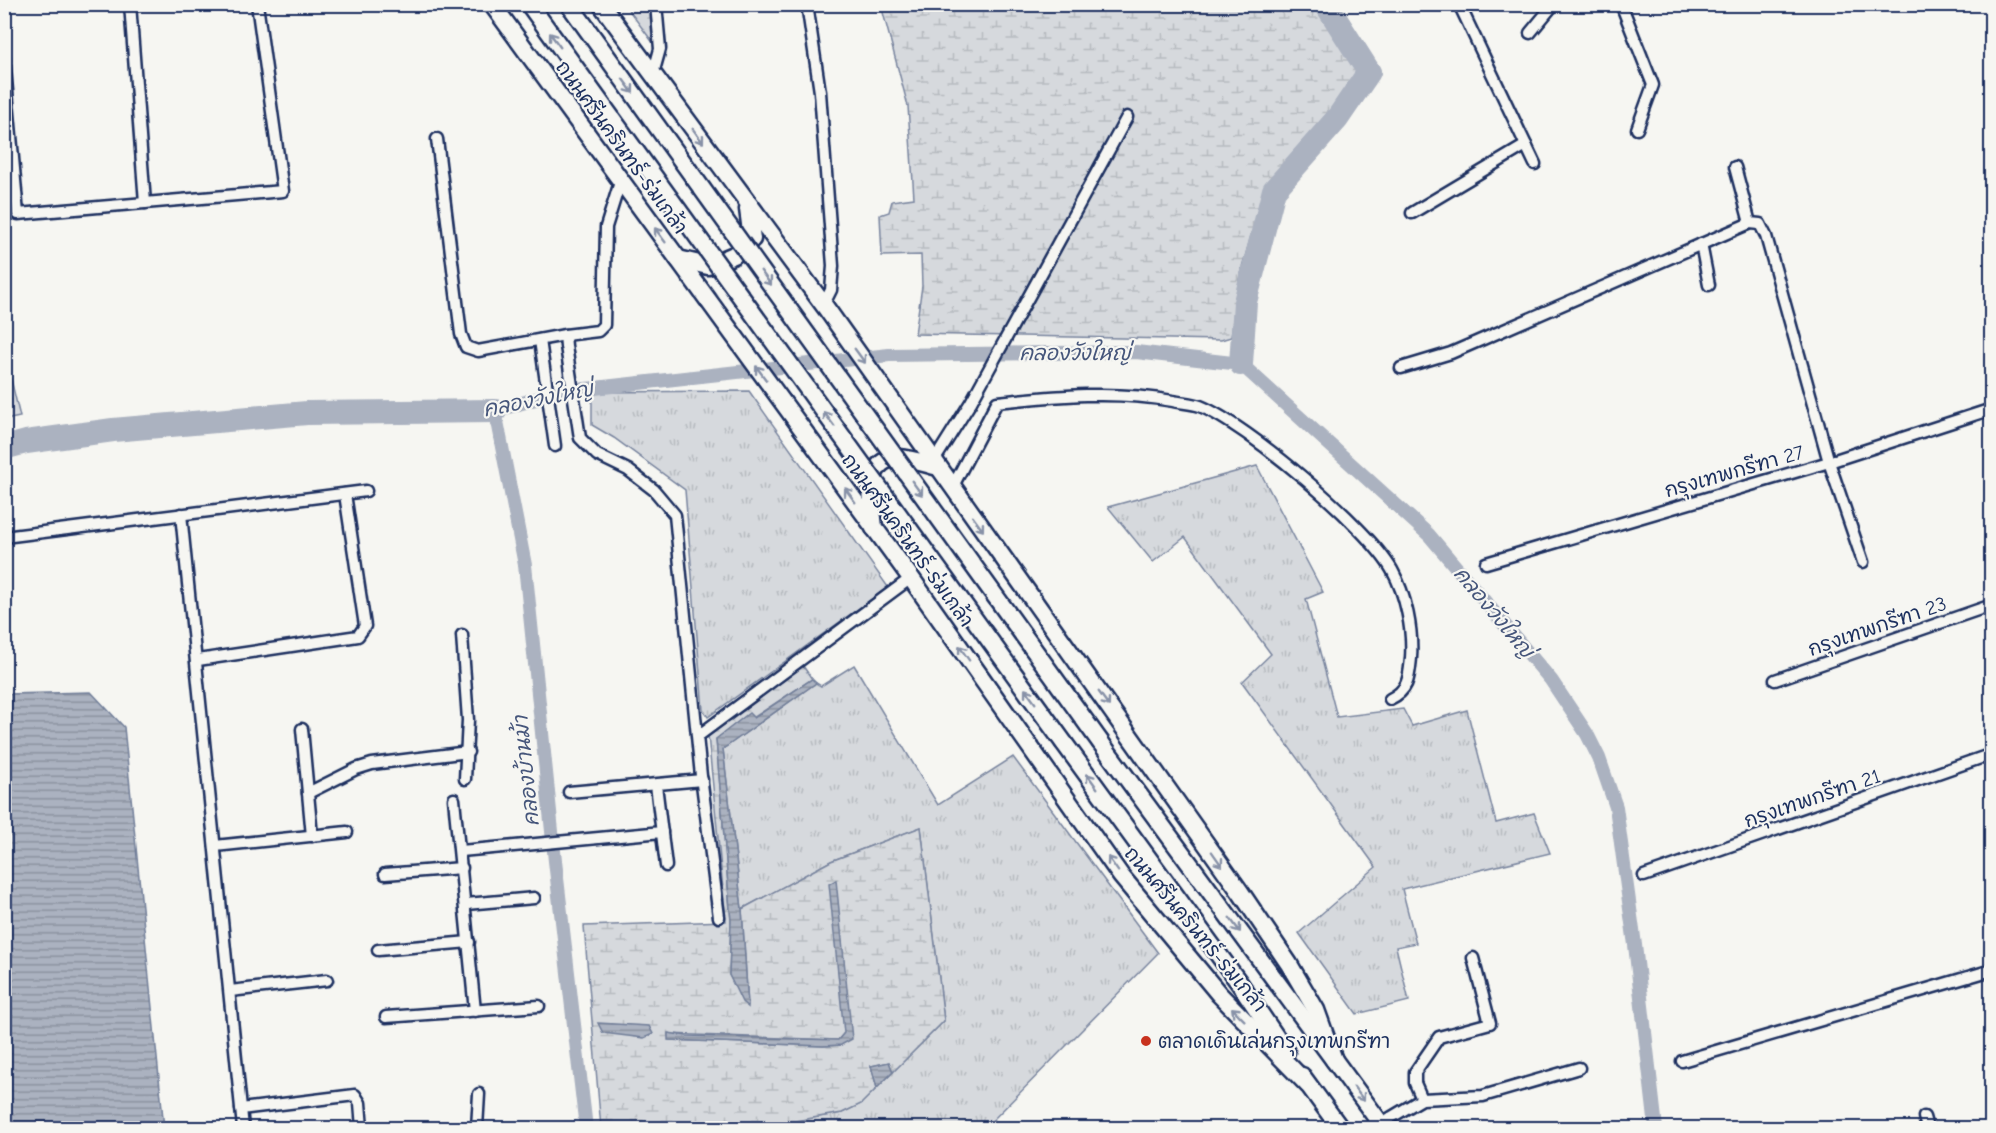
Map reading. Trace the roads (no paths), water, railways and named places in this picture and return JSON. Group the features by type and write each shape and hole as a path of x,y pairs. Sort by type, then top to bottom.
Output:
{"main road":[{"name":"ถนนศรีนครินทร์-ร่มเกล้า","path":"492,4 911,578 1121,876 1219,994 1308,1085"},
{"name":"ถนนศรีนครินทร์-ร่มเกล้า","path":"529,4 1240,984 1340,1128"},
{"name":"ถนนศรีนครินทร์-ร่มเกล้า","path":"569,4 1101,743 1382,1126"},
{"name":"ถนนศรีนครินทร์-ร่มเกล้า","path":"601,4 897,407 1289,964 1316,1010 1334,1060"},
{"path":"678,259 708,266 734,255 752,239 747,205"},
{"path":"874,529 870,484 880,467 900,458 936,464"}],"street":[{"path":"130,4 145,204"},
{"path":"4,57 18,214 283,191 256,4"},
{"path":"653,75 660,49 657,4"},
{"path":"807,4 820,92 833,266 831,290 824,307"},
{"path":"1459,4 1536,164"},
{"path":"1530,33 1554,4"},
{"path":"1621,4 1653,85 1637,129"},
{"path":"936,464 1127,117"},
{"path":"437,139 462,341 471,351 541,345 598,331 604,325 606,227 620,182"},
{"path":"1412,213 1526,145"},
{"path":"1735,167 1750,223"},
{"path":"1401,369 1451,353 1750,223 1760,224 1766,236 1829,462 1863,562"},
{"path":"1701,244 1709,285"},
{"path":"566,340 580,438 597,455 628,470 654,490 675,515 702,780 719,917"},
{"path":"541,345 555,446"},
{"path":"952,488 997,402 1092,393 1158,398 1199,406 1258,441 1367,537 1392,571 1405,606 1412,640 1408,682 1401,693 1390,699"},
{"name":"กรุงเทพกรีฑา 27","path":"1486,563 1829,462 1992,409"},
{"path":"4,537 366,491"},
{"path":"198,660 358,636 365,626 345,494"},
{"path":"181,514 198,660 243,1128"},
{"path":"698,736 911,578"},
{"name":"กรุงเทพกรีฑา 23","path":"1775,680 1992,605"},
{"path":"462,634 468,720 465,779"},
{"path":"302,729 312,836"},
{"path":"308,793 356,769 372,764 468,753"},
{"name":"กรุงเทพกรีฑา 21","path":"1644,876 1992,754"},
{"path":"569,792 702,780"},
{"path":"656,784 666,866"},
{"path":"454,799 461,851 475,1011"},
{"path":"215,846 346,832"},
{"path":"461,851 662,832"},
{"path":"385,874 462,868"},
{"path":"466,904 534,898"},
{"path":"378,950 469,942"},
{"path":"1422,1099 1415,1083 1415,1072 1439,1037 1491,1023 1473,958"},
{"path":"1682,1061 1992,970"},
{"path":"230,991 327,980"},
{"path":"386,1017 539,1006"},
{"path":"1382,1126 1422,1099 1483,1096 1579,1068"},
{"path":"477,1128 479,1094"},
{"path":"241,1109 355,1095 360,1103 362,1128"}],"waterway":[{"path":"1241,364 1245,302 1274,190 1337,119 1369,72 1326,4"},
{"name":"คลองวังใหญ่","path":"586,1128 555,861 525,565 495,411 559,392 889,355 1136,352 1241,364 1429,535 1551,680 1587,734 1599,758 1616,807 1656,1128"},
{"name":"คลองวังใหญ่","path":"4,448 26,442 113,430 307,413 495,411"}],"place":[{"name":"ตลาดเดินเล่นกรุงเทพกรีฑา","path":"1146,1041"}],"water label":[{"name":"คลองบ้านม้า","path":"526,771"}]}
